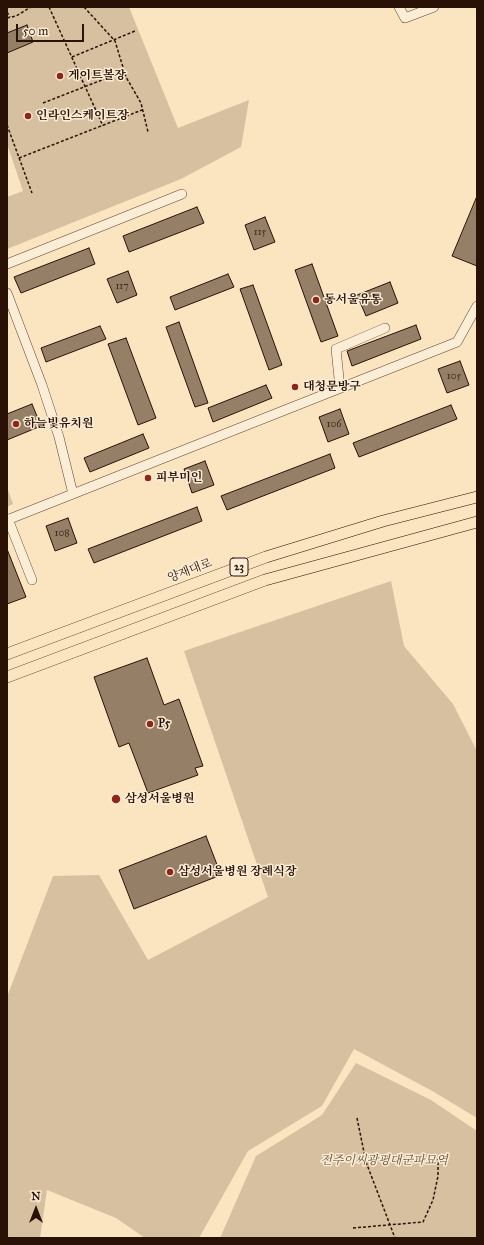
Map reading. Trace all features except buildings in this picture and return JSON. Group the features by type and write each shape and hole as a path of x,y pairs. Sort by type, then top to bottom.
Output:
{"main road":[{"name":"양재대로","path":"7,654 266,557 383,521 477,497"},
{"name":"23","path":"7,678 265,580 477,522"}],"lane":[{"path":"399,7 405,18 434,7"},
{"path":"7,264 182,194"},
{"path":"7,293 42,385 59,438 73,494"},
{"path":"32,580 7,520 457,342 477,306"},
{"path":"340,388 336,349 385,328"}],"path":[{"path":"7,12 8,18 31,7"},
{"path":"49,7 102,126"},
{"path":"84,7 115,40 125,71 141,102 148,132"},
{"path":"72,58 135,31"},
{"path":"43,103 125,71"},
{"path":"19,158 143,110"},
{"path":"7,125 32,193"},
{"path":"357,1118 366,1162 395,1238"},
{"path":"353,1228 423,1222 433,1200 438,1176 438,1159"}],"green space":[{"path":"7,7 129,7 178,128 249,100 241,147 181,179 7,249 7,197 23,191 7,144"},
{"path":"7,487 13,504 7,507"},
{"path":"391,581 404,646 453,704 477,751 477,1118 434,1092 354,1049 322,1106 248,1151 199,1238 145,1238 116,1218 47,1190 40,1238 7,1238 7,997 53,876 99,875 148,960 268,897 184,651"},
{"name":"전주이씨광평대군파묘역","path":"356,1063 431,1100 477,1131 477,1238 220,1238 256,1156 322,1115"}],"place":[{"name":"게이트볼장","path":"60,76"},
{"name":"인라인스케이트장","path":"28,116"},
{"name":"동서울유통","path":"316,300"},
{"name":"대청문방구","path":"295,387"},
{"name":"하늘빛유치원","path":"16,424"},
{"name":"피부미인","path":"148,478"},
{"name":"P5","path":"150,724"},
{"name":"삼성서울병원","path":"116,799"},
{"name":"삼성서울병원 장례식장","path":"170,872"}]}
